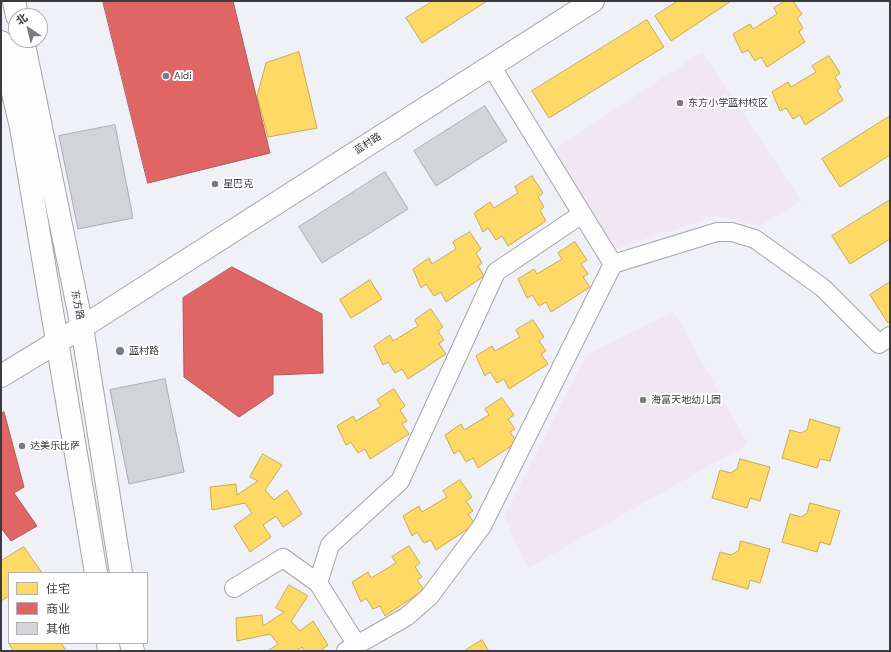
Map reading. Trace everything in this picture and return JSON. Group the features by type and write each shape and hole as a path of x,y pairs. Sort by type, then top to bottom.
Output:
{"main road":[{"name":"蓝村路","path":"1,376 82,327 593,1"},
{"path":"1,42 21,127 96,572"},
{"name":"东方路","path":"24,48 82,327 121,572"}],"street":[{"path":"491,66 613,264"},
{"path":"318,583 330,545 400,481 496,272 582,214"},
{"path":"234,588 283,558 318,583 351,648 406,618 429,597 482,526 613,264 718,232 732,232 755,239 823,288 879,344 890,336"}],"shaded area":[{"name":"东方小学蓝村校区","path":"702,52 801,201 760,226 715,216 603,253 548,154"},
{"name":"海富天地幼儿园","path":"674,312 748,444 528,568 504,516 586,355"}],"building: 住宅":[{"path":"107,1 184,1 187,14 116,34"},
{"path":"433,1 487,1 422,43 406,18"},
{"path":"678,1 731,1 671,41 655,16"},
{"path":"785,1 793,1 802,14 797,18 803,28 799,32 805,42 767,67 761,57 755,61 748,50 742,53 733,34 750,24 753,29 777,14 774,8"},
{"path":"647,20 664,47 549,118 532,91"},
{"path":"299,52 317,128 268,137 257,96 266,63"},
{"path":"829,56 840,73 835,77 841,87 837,90 843,100 805,125 800,115 793,119 786,108 780,111 772,92 788,82 791,87 816,72 812,66"},
{"path":"890,116 890,155 840,187 822,159"},
{"path":"532,176 543,193 538,197 544,207 540,211 546,221 508,246 502,236 496,240 488,228 483,232 474,213 490,202 494,208 518,193 515,187"},
{"path":"890,200 890,239 850,264 832,236"},
{"path":"470,232 481,249 476,253 482,263 478,266 484,276 446,302 441,292 434,296 426,284 421,288 413,269 429,258 432,264 456,249 453,242"},
{"path":"575,242 587,260 581,264 588,274 583,277 590,287 551,312 546,302 539,306 532,295 527,298 518,279 534,269 537,274 562,259 558,253"},
{"path":"370,280 382,299 351,318 340,300"},
{"path":"890,282 890,321 888,323 870,295"},
{"path":"431,309 443,327 438,331 444,340 439,344 446,354 408,379 402,369 395,373 388,362 383,365 374,346 390,335 393,341 418,326 415,320"},
{"path":"533,320 544,337 539,341 546,351 541,354 548,364 509,389 504,379 497,383 490,372 485,376 476,356 492,346 495,351 520,337 516,330"},
{"path":"394,389 405,406 400,410 407,421 402,424 409,434 370,459 365,449 358,453 351,442 346,445 337,426 353,416 356,421 381,406 377,400"},
{"path":"502,398 514,415 508,419 515,429 510,432 517,442 478,468 473,458 466,462 459,450 454,454 445,435 461,424 464,430 489,415 485,409"},
{"path":"810,419 840,428 830,461 820,459 817,468 782,458 790,430 801,433 807,430"},
{"path":"263,454 282,465 265,490 274,500 287,490 302,514 283,527 276,516 263,525 271,537 250,552 234,526 252,513 245,503 212,510 210,487 236,484 237,495 258,481 250,477"},
{"path":"740,459 770,467 760,501 750,498 747,508 712,498 720,470 731,473 737,469"},
{"path":"460,480 472,497 466,501 473,511 468,514 475,524 436,550 431,540 424,543 417,532 412,536 403,516 419,506 422,512 447,497 443,491"},
{"path":"810,503 840,511 830,545 820,542 817,552 782,542 790,514 801,517 807,513"},
{"path":"741,541 770,549 760,583 750,580 748,589 712,579 720,552 731,555 738,551"},
{"path":"409,546 420,563 415,567 422,577 417,580 424,590 385,616 380,606 373,609 366,598 361,602 352,582 368,572 371,578 396,563 392,557"},
{"path":"24,547 41,572 8,572 8,597 1,601 1,561"},
{"path":"289,585 308,596 291,621 300,631 313,621 328,645 320,651 305,651 302,647 296,651 268,651 278,644 270,634 237,641 236,618 262,615 263,626 284,612 276,608"},
{"path":"482,640 489,651 464,651"},
{"path":"10,644 62,644 65,649 62,651 14,651"}],"building: 商业":[{"path":"103,1 233,1 270,153 148,183"},
{"path":"232,267 322,314 323,373 273,375 273,394 239,417 184,377 183,298"},
{"path":"4,412 24,487 14,493 37,526 11,541 1,528 1,414"}],"building: 其他":[{"path":"485,106 507,141 436,186 414,151"},
{"path":"115,125 133,218 78,229 59,136"},
{"path":"385,172 408,209 322,263 299,227"},
{"path":"165,379 184,472 129,484 110,390"}],"place":[{"name":"Aldi","path":"166,76"},
{"name":"东方小学蓝村校区","path":"680,103"},
{"name":"星巴克","path":"215,184"},
{"name":"蓝村路","path":"120,351"},
{"name":"海富天地幼儿园","path":"643,400"},
{"name":"达美乐比萨","path":"22,446"}]}
